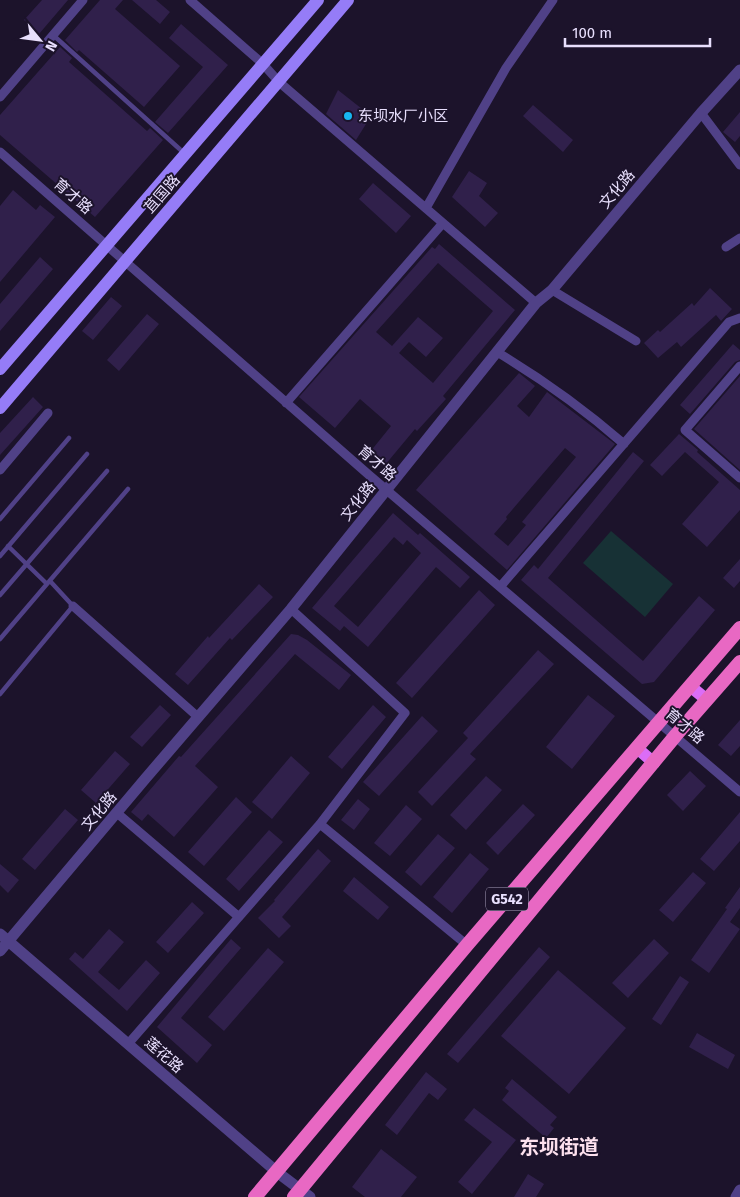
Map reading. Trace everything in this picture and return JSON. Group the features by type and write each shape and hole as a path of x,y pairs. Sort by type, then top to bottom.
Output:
{"highway":[{"name":"G542","path":"255,1197 467,945 740,628"},
{"name":"G542","path":"302,1195 676,736 740,662"}],"main road":[{"name":"苴国路","path":"0,369 318,0"},
{"name":"苴国路","path":"0,408 348,0"},
{"path":"690,686 707,700"},
{"path":"636,748 654,763"}],"street":[{"path":"0,97 83,0"},
{"path":"190,0 263,64 280,82 536,303"},
{"path":"426,208 506,68 553,0"},
{"name":"文化路","path":"0,951 4,937 117,813 291,609 536,303 552,290 701,113 740,70"},
{"path":"701,113 740,164"},
{"name":"育才路","path":"0,152 108,244 125,262 286,403 740,792"},
{"path":"286,403 443,223"},
{"path":"726,247 740,238"},
{"path":"552,290 636,341"},
{"path":"500,586 729,322 740,318"},
{"path":"497,352 552,386 624,444"},
{"path":"740,366 685,430 740,478"},
{"path":"0,470 48,413"},
{"path":"74,606 198,717"},
{"path":"128,1044 320,824 405,713 291,609"},
{"path":"117,813 238,917"},
{"path":"320,824 467,945"},
{"name":"莲花路","path":"4,937 302,1195"},
{"path":"736,1197 740,1190"}],"lane":[{"path":"53,35 186,154"},
{"path":"0,519 69,438"},
{"path":"0,556 87,454"},
{"path":"0,595 107,471"},
{"path":"0,639 128,490"},
{"path":"0,694 74,606 8,546"}],"green space":[{"path":"611,531 673,584 645,617 583,563"}],"building":[{"path":"42,0 68,0 39,34 24,20"},
{"path":"100,0 123,0 115,9 180,66 144,107 65,40"},
{"path":"132,0 156,0 170,12 160,24"},
{"path":"181,24 228,65 168,133 155,122 203,67 169,38"},
{"path":"60,47 72,58 69,62 147,131 150,128 163,140 95,217 0,135 0,115"},
{"name":"东坝水厂小区","path":"338,90 371,116 356,140 326,114"},
{"path":"533,105 573,140 563,152 523,116"},
{"path":"740,112 740,136 735,142 723,132"},
{"path":"469,171 487,183 479,196 498,213 485,227 452,197"},
{"path":"373,183 411,216 396,233 359,199"},
{"path":"13,190 36,210 40,205 55,217 0,282 0,206"},
{"path":"439,244 515,310 443,396 446,399 417,431 415,429 385,465 370,452 391,426 360,399 335,428 299,397 432,247 435,249","holes":["438,263 493,311 433,383 399,353 409,342 426,357 443,338 418,317 392,346 376,332"]},
{"path":"40,257 53,269 0,331 0,304"},
{"path":"710,288 732,309 721,321 716,315 681,347 677,342 658,358 644,343 658,330 660,332 692,303 694,306"},
{"path":"111,297 122,306 93,340 82,331"},
{"path":"147,314 159,324 119,371 107,360"},
{"path":"733,344 740,350 740,360 735,362 690,414 680,405"},
{"path":"519,373 535,386 517,406 529,417 547,392 615,444 507,570 416,490","holes":["565,448 576,457 522,522 526,525 508,546 494,534 507,519 506,517"]},
{"path":"740,376 740,470 694,429"},
{"path":"33,397 43,407 0,455 0,433"},
{"path":"679,434 740,490 740,510 707,547 682,524 719,482 685,452 662,476 650,465"},
{"path":"633,452 644,461 548,578 643,661 699,596 715,610 654,682 642,684 521,580 534,565 538,569"},
{"path":"393,513 418,535 420,533 470,577 460,588 436,567 368,647 344,626 340,631 312,608","holes":["394,537 403,545 407,540 421,553 358,627 334,606"]},
{"path":"740,559 740,581 734,588 723,578"},
{"path":"259,584 273,597 232,640 230,638 188,685 175,674 208,636 209,638"},
{"path":"479,590 495,605 412,698 396,683"},
{"path":"291,634 298,635 307,640 351,675 339,690 295,654 195,766 218,787 174,837 148,814 142,821 131,812 179,756 181,757"},
{"path":"538,650 554,664 470,754 476,759 432,806 418,792 468,738 463,733"},
{"path":"588,695 615,716 572,769 546,747"},
{"path":"160,705 171,715 142,747 130,737"},
{"path":"373,705 386,717 342,769 328,757"},
{"path":"422,716 438,731 379,796 363,782"},
{"path":"740,720 740,746 731,756 718,745"},
{"path":"115,751 130,764 96,803 81,790"},
{"path":"291,756 310,773 272,819 252,802"},
{"path":"690,771 706,786 683,811 667,795"},
{"path":"486,776 502,790 466,830 450,815"},
{"path":"236,797 252,812 204,866 188,852"},
{"path":"358,799 370,809 354,830 341,820"},
{"path":"523,804 535,815 498,855 486,843"},
{"path":"406,805 422,819 390,856 374,843"},
{"path":"65,809 78,820 35,870 22,859"},
{"path":"740,812 740,841 714,871 700,859"},
{"path":"269,830 283,842 239,891 226,879"},
{"path":"438,834 455,848 421,886 405,872"},
{"path":"318,849 331,861 282,917 291,926 279,938 258,918 275,901"},
{"path":"470,853 489,869 452,913 433,897"},
{"path":"0,864 19,880 8,893 0,885"},
{"path":"693,872 706,883 673,922 659,910"},
{"path":"354,877 389,907 378,920 343,891"},
{"path":"740,887 740,908 730,922 740,929 709,973 691,960"},
{"path":"192,902 204,913 168,953 156,942"},
{"path":"109,929 124,942 98,972 119,990 146,960 160,973 127,1011 69,959 75,952 83,959"},
{"path":"231,939 241,948 181,1018 212,1045 197,1063 157,1027"},
{"path":"654,939 669,953 628,998 612,983"},
{"path":"539,947 550,957 458,1063 447,1054"},
{"path":"268,948 284,962 224,1031 208,1017"},
{"path":"558,970 626,1028 569,1094 501,1036"},
{"path":"680,976 689,982 661,1025 652,1019"},
{"path":"697,1033 735,1055 728,1069 689,1047"},
{"path":"426,1072 447,1089 438,1100 429,1093 397,1135 385,1125"},
{"path":"512,1079 557,1117 550,1125 554,1128 546,1138 502,1100 509,1091 505,1088"},
{"path":"474,1108 516,1140 472,1194 458,1182 492,1142 464,1120"},
{"path":"381,1149 417,1177 401,1197 365,1197 352,1187"},
{"path":"528,1174 544,1184 536,1197 514,1197"}],"place":[{"name":"东坝水厂小区","path":"348,116"}],"district":[{"name":"东坝街道","path":"559,1147"}]}
